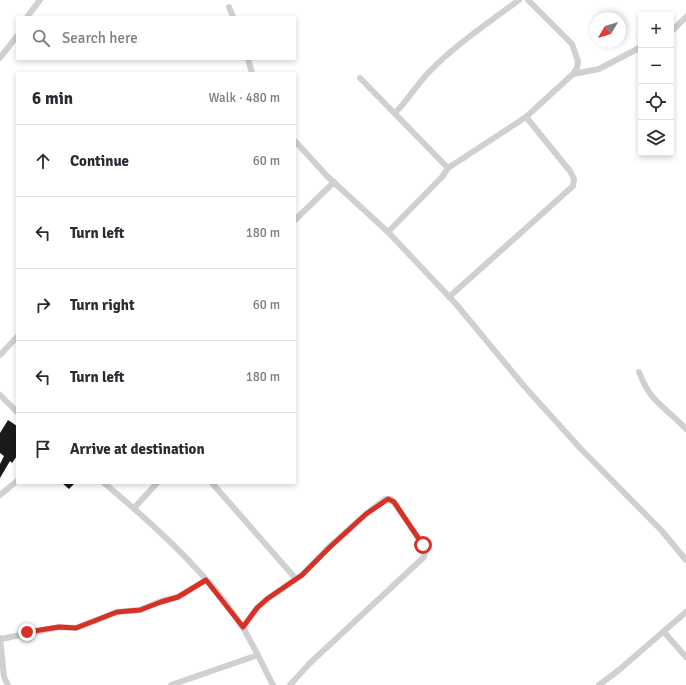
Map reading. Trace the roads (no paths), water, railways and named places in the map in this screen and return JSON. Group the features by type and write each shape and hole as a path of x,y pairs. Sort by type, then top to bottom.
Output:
{"street":[{"path":"28,16 40,0"},
{"path":"395,113 408,100 429,73 465,40 519,0"},
{"path":"388,232 442,177 448,168 526,117 573,74 578,61 572,44 528,0"},
{"path":"229,7 233,16"},
{"path":"674,29 686,17"},
{"path":"0,58 16,37"},
{"path":"573,74 599,69 639,48"},
{"path":"248,60 252,72"},
{"path":"360,78 395,113 426,148 448,168"},
{"path":"448,297 573,186 574,179 570,171 526,117"},
{"path":"296,142 334,182 388,232 448,297 580,448 662,531 686,560"},
{"path":"296,219 334,182"},
{"path":"0,355 16,337"},
{"path":"639,372 650,396 661,408 685,426"},
{"path":"0,395 16,411"},
{"path":"0,495 16,482"},
{"path":"105,484 134,508 206,580 243,627 273,685"},
{"path":"134,508 156,484"},
{"path":"213,484 296,579"},
{"path":"243,627 257,608 267,599 296,579 366,514 388,499 394,502 425,550 422,560 309,664 290,685"},
{"path":"8,685 4,676 0,638 59,627 76,628 117,612 140,610 178,597 206,580"},
{"path":"599,685 686,612"},
{"path":"664,632 686,657"},
{"path":"174,684 258,655"}]}
